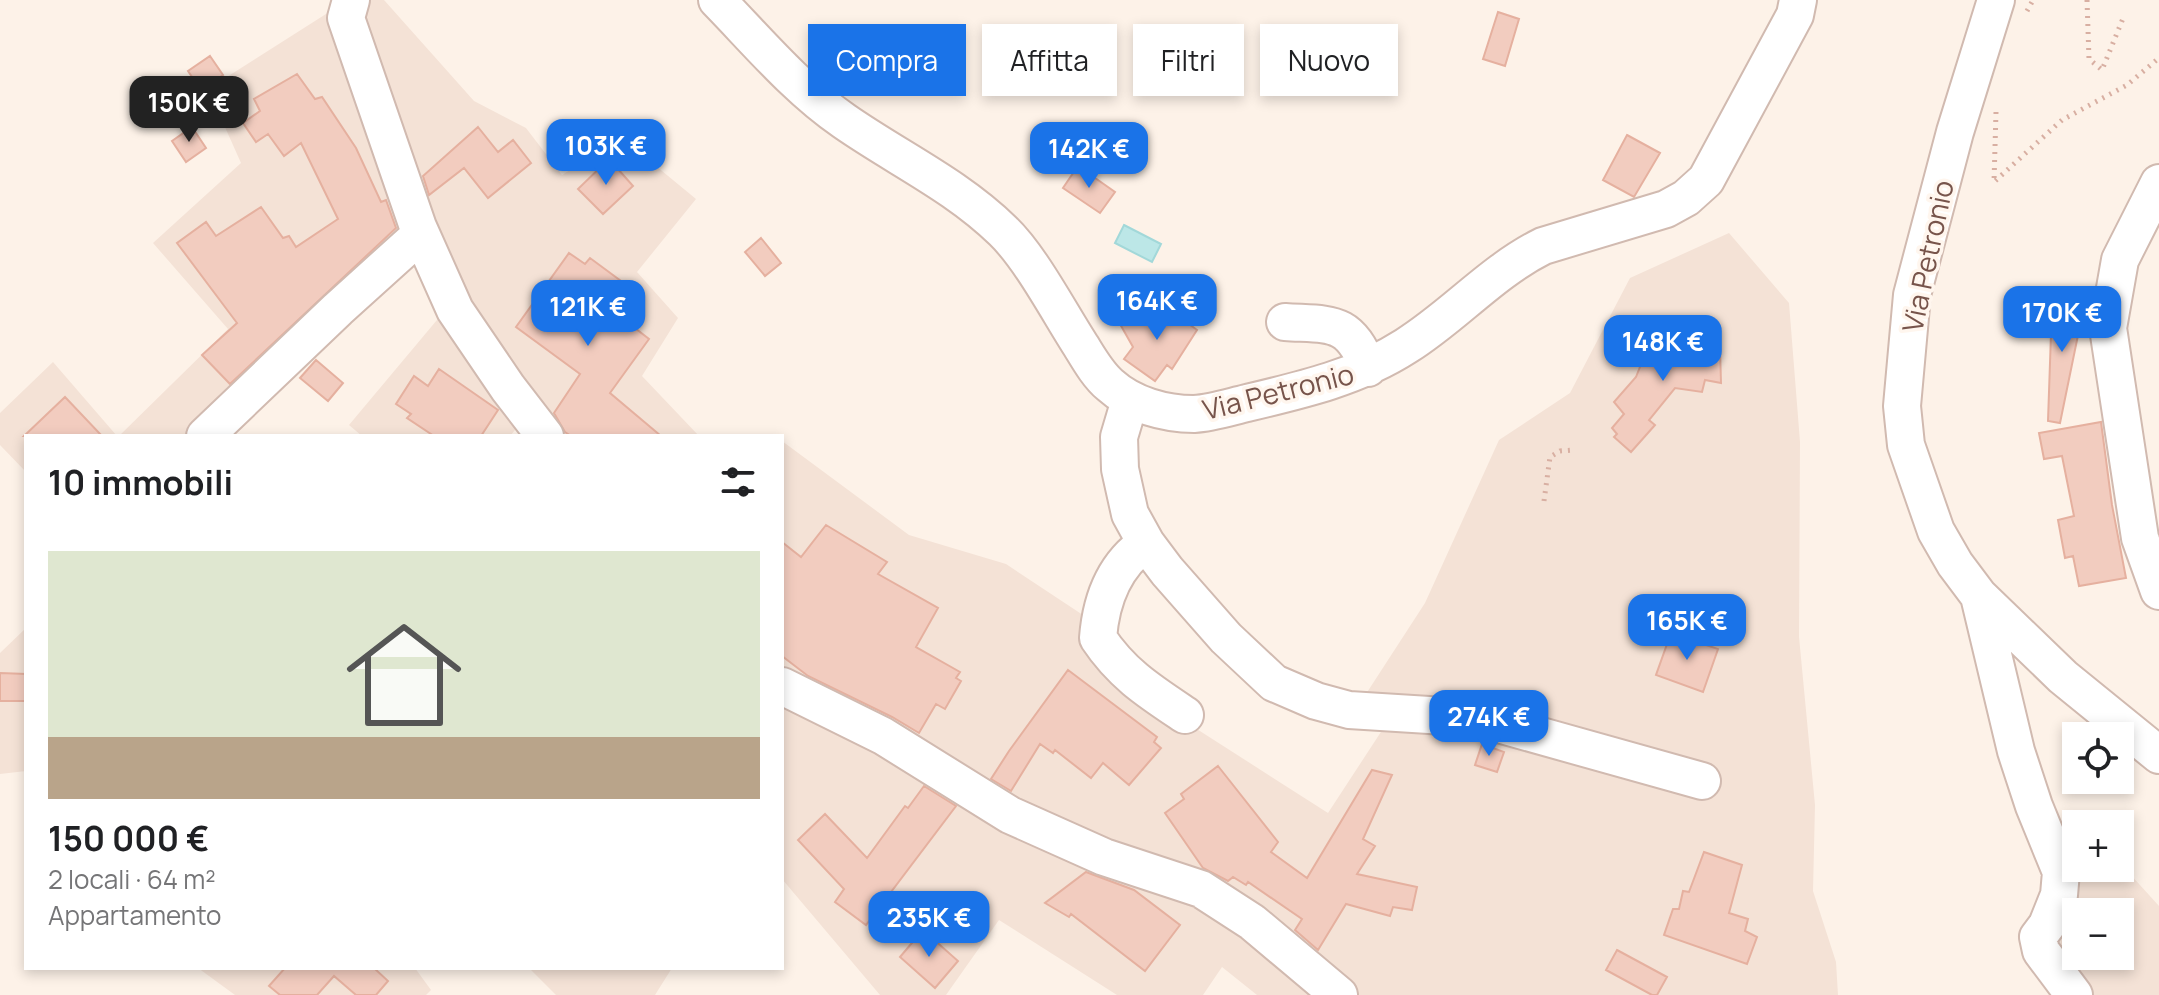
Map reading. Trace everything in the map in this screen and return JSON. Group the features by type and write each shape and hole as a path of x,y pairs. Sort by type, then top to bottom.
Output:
{"street":[{"path":"351,0 346,18 421,234 455,310 543,434"},
{"name":"Via Petronio","path":"717,0 801,86 843,120 948,186 992,220 1012,240 1109,385 1130,400 1162,411 1205,412 1307,388 1368,368 1409,345 1526,254 1543,246 1666,209 1686,198 1706,180 1795,15 1798,0"},
{"name":"Via Petronio","path":"2011,7 1955,132 1912,295 1902,406 1906,445 1936,531 1979,596 2063,677 2159,755"},
{"path":"2159,183 2120,260 2108,328 2140,538 2159,591"},
{"path":"207,434 421,234"},
{"path":"1285,322 1336,326 1355,340 1368,368"},
{"path":"1130,400 1119,437 1123,491 1130,514 1146,543 1262,675 1292,691 1349,710 1477,718 1702,781"},
{"path":"1146,543 1135,550 1115,575 1103,600 1098,638 1134,682 1185,715"},
{"path":"1979,596 2016,751 2061,872 2059,895 2047,925 2038,937 2041,951 2074,995"},
{"path":"784,687 883,736 1010,815 1104,857 1201,889 1252,922 1339,995"}],"path":[{"path":"2011,7 2033,0"},
{"path":"2087,0 2089,59 2102,70 2124,16"},
{"path":"1996,105 1994,182 2062,120 2127,85 2159,58"},
{"path":"2071,329 2074,309"},
{"path":"1544,501 1550,457 1560,451 1573,450"}],"shaded area":[{"path":"348,0 384,0 474,101 526,128 562,175 622,138 696,199 637,272 678,318 642,376 697,434 529,434 520,424 512,434 360,434 349,425 442,314 411,254 222,434 121,434 228,329 153,243 241,163 208,89"},
{"path":"1729,233 1789,303 1800,442 1799,637 1815,805 1813,891 1836,962 1838,995 1257,995 1222,967 1203,995 1117,995 999,920 946,995 880,995 784,881 784,442 909,535 1006,564 1092,621 1103,669 1328,813 1394,712 1364,697 1425,603 1499,440 1570,393 1630,278"},
{"path":"53,362 115,434 24,434 24,470 0,445 0,413"},
{"path":"24,630 24,771 0,774 0,653"},
{"path":"2134,878 2159,906 2159,995 2064,995 2030,925 2081,882 2134,882"},
{"path":"201,970 416,970 431,990 426,995 235,995"},
{"path":"531,970 671,970 655,995 556,995"}],"water":[{"path":"1124,225 1161,244 1152,262 1115,243"}],"building":[{"path":"1498,12 1519,19 1505,66 1483,59"},
{"path":"210,56 223,75 201,90 188,71"},
{"path":"297,74 315,99 322,97 356,148 381,202 386,200 396,228 230,384 202,355 237,323 177,243 206,222 216,236 261,207 283,238 289,236 296,247 338,219 301,143 284,156 268,134 256,142 243,123 260,111 254,99"},
{"path":"192,127 206,148 186,162 172,141"},
{"path":"478,127 498,152 513,140 531,163 488,198 464,168 429,195 423,176"},
{"path":"1627,135 1660,153 1634,197 1603,180"},
{"path":"609,159 633,186 603,214 578,189"},
{"path":"1078,166 1115,192 1100,213 1063,188"},
{"path":"761,238 781,263 765,276 745,252"},
{"path":"569,253 585,264 590,258 621,281 604,304 649,339 610,393 659,434 565,432 554,413 580,374 516,327"},
{"path":"2085,301 2060,423 2048,421 2052,305"},
{"path":"1170,310 1197,330 1172,369 1167,365 1155,381 1124,359 1133,347 1120,324 1136,312 1157,327"},
{"path":"1653,334 1720,348 1721,383 1705,380 1702,392 1675,388 1649,420 1655,425 1631,452 1614,437 1617,434 1612,428 1624,414 1614,402 1636,377"},
{"path":"316,360 343,383 328,401 300,378"},
{"path":"439,369 498,410 482,434 431,434 407,418 411,414 396,404 414,376 428,386"},
{"path":"65,397 100,434 26,434"},
{"path":"2101,422 2126,578 2079,586 2073,556 2065,558 2058,520 2074,516 2062,456 2044,459 2039,433"},
{"path":"826,525 887,562 878,574 938,608 916,647 960,672 956,678 961,681 945,709 936,704 919,733 808,676 784,658 784,544 801,557"},
{"path":"1671,633 1718,649 1703,692 1656,675"},
{"path":"1068,670 1157,737 1154,742 1161,748 1129,785 1103,763 1091,778 1055,750 1053,753 1040,744 1011,791 991,779"},
{"path":"0,673 24,674 24,701 0,701"},
{"path":"1482,744 1504,752 1497,772 1475,765"},
{"path":"1218,766 1278,842 1271,852 1307,878 1372,770 1392,775 1363,839 1375,846 1357,874 1417,887 1412,910 1393,907 1390,916 1346,904 1318,950 1295,930 1302,919 1248,882 1246,885 1233,877 1228,881 1203,868 1165,813 1184,799 1181,794"},
{"path":"924,786 956,806 866,925 835,902 844,889 798,840 825,814 867,858 905,806 908,808"},
{"path":"1704,852 1742,865 1729,913 1748,919 1745,931 1757,937 1747,964 1664,935 1673,909 1679,909 1683,891 1689,892"},
{"path":"1086,872 1134,890 1180,925 1145,971 1071,914 1069,917 1045,903"},
{"path":"923,930 958,961 935,988 900,957"},
{"path":"1617,950 1667,977 1657,995 1606,970"},
{"path":"283,970 376,970 388,981 376,995 356,995 334,976 317,995 280,995 269,986"}]}
